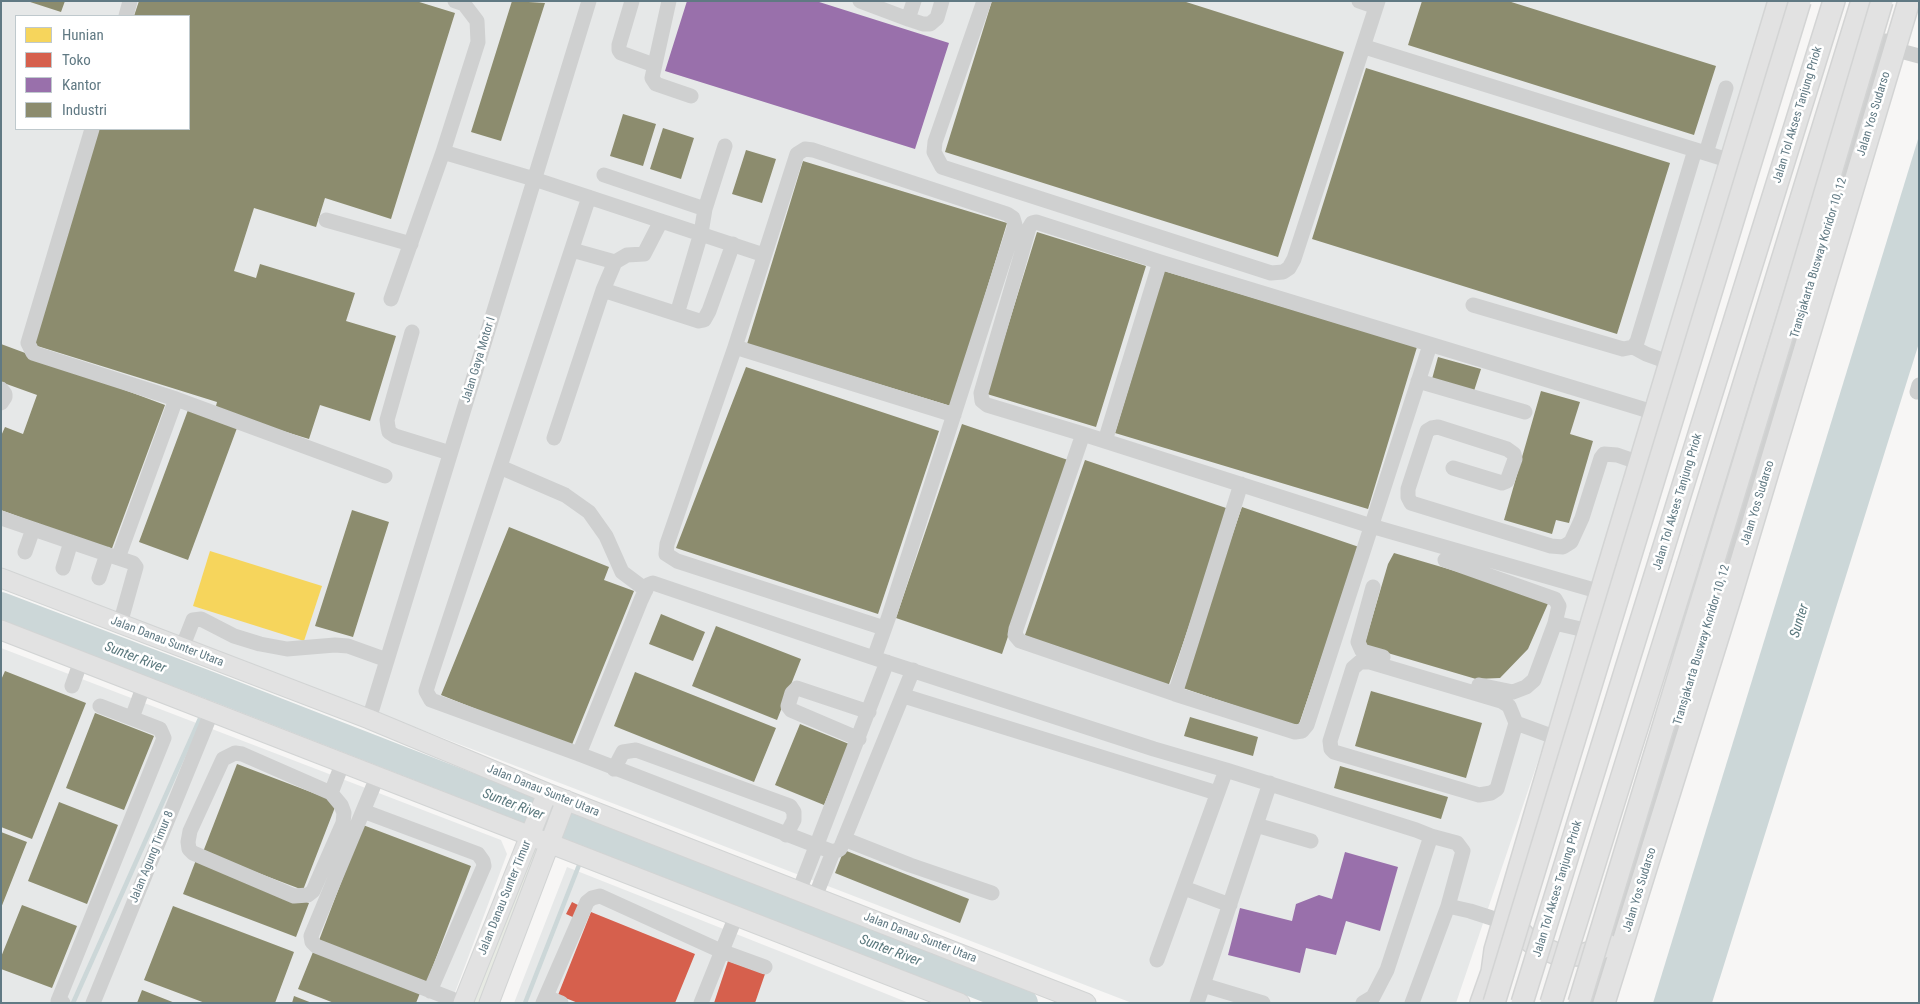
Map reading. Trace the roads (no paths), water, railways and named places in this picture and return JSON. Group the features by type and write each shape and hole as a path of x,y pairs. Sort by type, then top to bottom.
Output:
{"highway":[{"path":"1481,1003 1492,972 1496,950 1557,738 1780,1"},
{"path":"1494,1003 1800,1"},
{"name":"Jalan Tol Akses Tanjung Priok","path":"1522,1003 1834,1"},
{"path":"1551,1003 1862,1"},
{"path":"1579,1003 1786,325 1882,1"},
{"name":"Jalan Yos Sudarso","path":"1604,1003 1735,582 1893,48 1909,1"},
{"path":"1512,897 1512,910 1517,928 1535,945 1557,954 1581,955 1593,952 1611,943 1622,932 1632,914"},
{"path":"1473,1003 1485,971 1496,950"}],"main road":[{"name":"Jalan Danau Sunter Utara","path":"1,578 369,719 564,806 807,894 1086,1003"},
{"path":"1,630 343,762 552,837 583,856 960,1003"},
{"name":"Jalan Danau Sunter Timur","path":"462,1003 545,798"},
{"name":"Jalan Danau Sunter Timur","path":"489,1003 564,806"}],"street":[{"path":"126,15 130,1"},
{"path":"391,299 443,152 478,42 477,20 464,4 455,1"},
{"name":"Jalan Gaya Motor I","path":"369,719 589,1"},
{"path":"632,1 619,50 621,53 654,65"},
{"path":"669,1 652,78 656,84 691,96"},
{"path":"860,1 877,4 923,24 930,24 937,18 942,1"},
{"path":"908,18 914,1"},
{"path":"984,1 935,142 934,152 942,167 1271,273 1283,272 1289,268 1294,259 1364,47 1377,4 1359,1"},
{"name":"Transjakarta Busway Koridor 10, 12","path":"1592,1003 1899,1"},
{"path":"1364,47 1731,161"},
{"path":"1893,48 1919,56"},
{"path":"1473,305 1623,350 1633,347 1637,342 1701,152 1726,88"},
{"path":"92,130 28,342 33,353 176,399 385,476"},
{"path":"677,314 701,233 705,209 725,146"},
{"path":"807,894 818,846 869,712 881,660 884,628 1015,225 1013,218 1007,214 832,156 805,149 797,154 735,346 667,544 666,554 677,561 884,628"},
{"path":"443,152 534,179 764,255"},
{"path":"604,175 705,209"},
{"path":"589,197 426,691 431,700 579,754 833,852"},
{"path":"326,220 411,244"},
{"path":"572,250 614,262 627,256 644,254 661,221"},
{"path":"1601,592 1371,526 987,405 982,400 981,393 1029,228 1032,223 1036,222 1160,262 1656,413"},
{"path":"603,290 698,321 704,320 733,244"},
{"path":"554,438 614,262"},
{"path":"1104,441 1160,262"},
{"path":"412,332 387,420 388,427 395,436 450,453"},
{"path":"1083,434 1016,629 1016,635 1020,641 1175,694 1295,732 1302,731 1307,725 1430,345"},
{"path":"735,346 954,415"},
{"path":"1633,347 1671,363"},
{"path":"1418,381 1524,412"},
{"path":"1,390 5,397 1,403"},
{"path":"98,578 113,556 176,399"},
{"path":"1453,468 1502,483 1508,481 1515,459 1514,454 1508,448 1438,427 1432,428 1427,431 1408,489 1408,497 1411,503 1551,546 1563,547 1571,542 1582,518 1600,458 1604,454 1617,455 1640,463"},
{"path":"500,467 565,494 589,512 606,536 622,572 646,590"},
{"path":"1175,694 1242,484"},
{"path":"1,518 133,562 136,567 120,624"},
{"path":"25,552 33,529"},
{"path":"63,568 71,542"},
{"path":"1372,587 1358,642 1362,651 1494,688 1513,692 1526,687 1534,680 1556,623 1559,606 1555,599 1445,560"},
{"path":"579,754 648,585 657,583 881,660 1154,750 1226,770 1457,843 1463,851 1448,906 1412,1003"},
{"path":"182,648 193,620 201,619 234,636 287,650 348,646 387,660"},
{"path":"1556,623 1589,631"},
{"path":"72,686 81,661"},
{"path":"1516,724 1497,789 1491,793 1479,794 1334,752 1331,749 1330,742 1353,668 1360,662 1370,662 1501,701 1509,706 1516,724 1557,738"},
{"path":"807,894 833,852 840,849 913,670"},
{"path":"132,718 144,685"},
{"path":"859,739 791,710 788,706 792,693 797,688 869,712"},
{"path":"904,696 1217,794"},
{"path":"63,1003 58,1001 164,738 160,729 100,706"},
{"name":"Jalan Agung Timur 8","path":"93,1003 166,823 206,709"},
{"path":"614,769 623,752 636,750 790,806 794,812 794,820 786,835"},
{"path":"235,753 242,754 331,793 341,805 344,813 343,823 313,891 308,895 294,896 193,853 189,849 190,831 223,760 235,753"},
{"path":"331,793 343,762"},
{"path":"1157,960 1226,770"},
{"path":"378,775 311,936 312,942 316,946 462,1003"},
{"path":"1197,1003 1270,784"},
{"path":"363,811 478,854 483,861 484,866 430,991"},
{"path":"166,823 190,831"},
{"path":"1256,825 1311,841"},
{"path":"1363,1003 1373,997 1387,970 1431,836"},
{"path":"844,839 992,894"},
{"path":"1184,888 1230,904"},
{"path":"561,1003 544,1000 587,902 592,898 600,896 720,951 765,967"},
{"path":"1448,906 1504,922"},
{"path":"701,1003 720,951 736,916"},
{"path":"1203,985 1263,1003"}],"water":[{"name":"Sunter","path":"1919,136 1919,343 1712,1003 1653,1003"}],"waterway":[{"name":"Sunter River","path":"1,606 214,687 1024,1003"},
{"path":"206,705 214,687"},
{"path":"73,1003 202,714"},
{"path":"584,852 591,833"},
{"path":"525,1003 581,860"}]}
